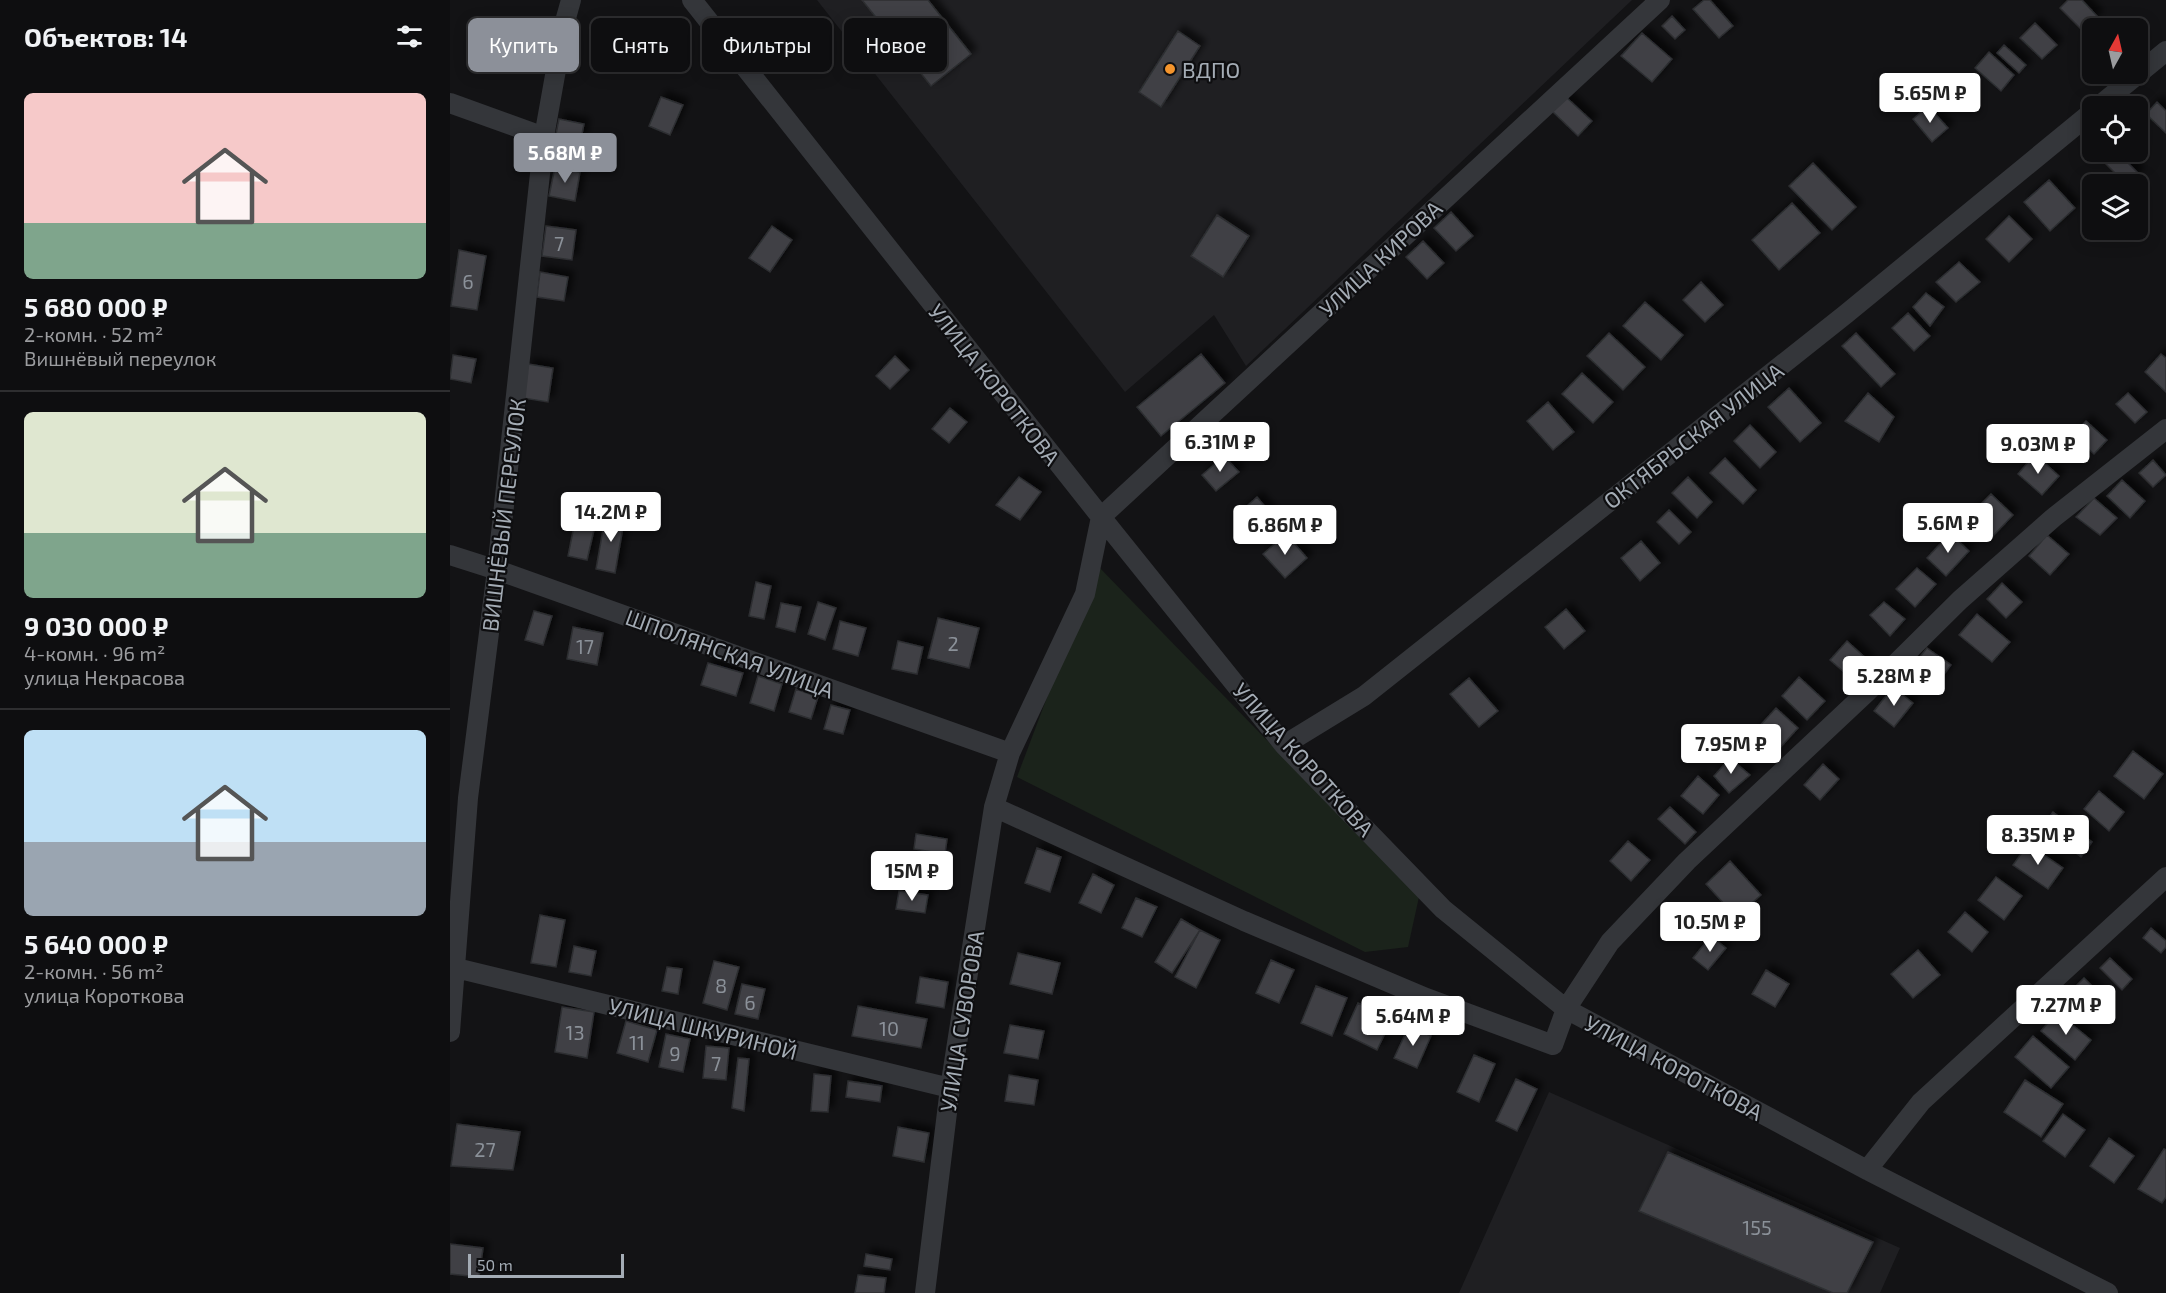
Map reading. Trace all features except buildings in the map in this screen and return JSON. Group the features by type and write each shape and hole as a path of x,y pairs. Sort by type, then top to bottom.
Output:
{"street":[{"name":"ВИШНЁВЫЙ ПЕРЕУЛОК","path":"450,1032 456,968 459,795 498,570 544,137 564,25 572,0"},
{"name":"УЛИЦА КОРОТКОВА","path":"692,0 1284,745 1443,909 1566,1009 1867,1170 2108,1293"},
{"name":"УЛИЦА КИРОВА","path":"1101,517 1660,0"},
{"path":"2111,96 2166,51"},
{"path":"450,103 544,137"},
{"name":"ОКТЯБРЬСКАЯ УЛИЦА","path":"1284,745 1364,696 1846,314 2082,120"},
{"path":"994,807 1255,926 1426,999 1553,1045 1566,1009 1610,942 1687,861 1867,692 1960,600 2053,518 2166,429"},
{"name":"УЛИЦА СУВОРОВА","path":"925,1293 950,1088 994,807 1010,753 1085,594 1101,517"},
{"name":"ШПОЛЯНСКАЯ УЛИЦА","path":"450,555 498,570 1010,753"},
{"path":"1867,1170 1921,1102 2166,877"},
{"name":"УЛИЦА ШКУРИНОЙ","path":"456,968 950,1088"}],"shaded area":[{"path":"817,0 1632,0 1246,366 1214,315 1125,392 874,72 947,72 947,18 844,18 844,34"},
{"path":"1097,565 1419,897 1408,947 1365,952 1017,777"},
{"path":"1549,1092 1900,1248 1880,1293 1459,1293"}],"place":[{"name":"ВДПО","path":"1170,69"}]}
